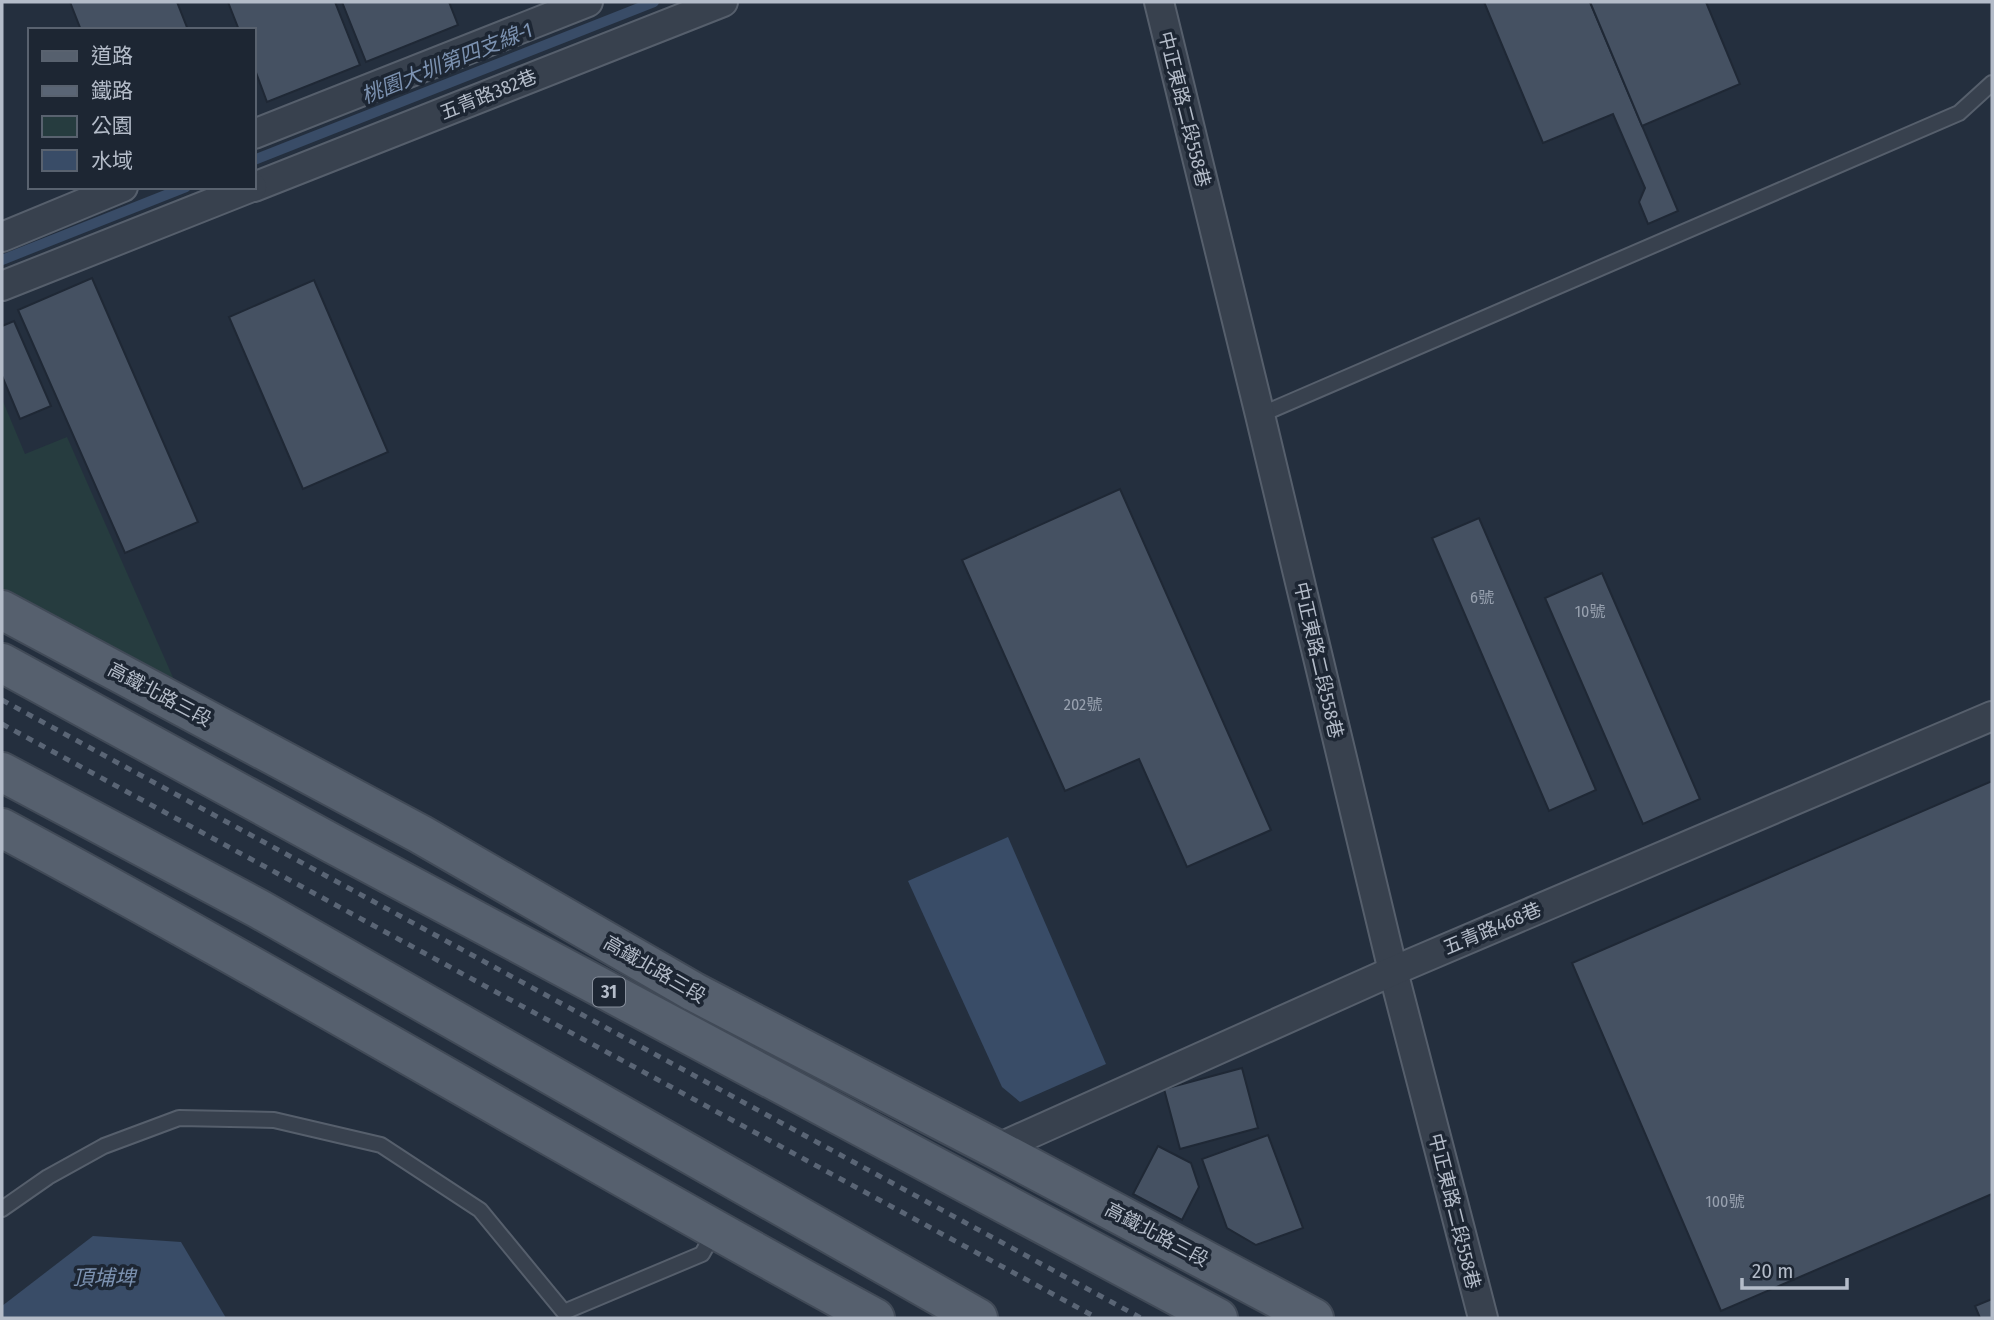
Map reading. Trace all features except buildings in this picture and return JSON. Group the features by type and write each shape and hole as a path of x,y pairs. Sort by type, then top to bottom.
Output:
{"main road":[{"name":"高鐵北路三段","path":"2,610 420,834 694,992 1314,1318"},
{"name":"高鐵北路三段","path":"2,663 1218,1318"},
{"path":"194,768 420,834"},
{"path":"2,772 259,909 978,1318"},
{"path":"2,828 157,911 715,1231 876,1318"},
{"path":"157,911 403,991"}],"street":[{"path":"256,133 588,2"},
{"name":"五青路382巷","path":"256,186 723,2"},
{"name":"中正東路二段558巷","path":"1158,2 1393,971 1483,1318"},
{"path":"2,237 118,189"},
{"name":"五青路382巷","path":"2,286 248,189"},
{"name":"五青路468巷","path":"996,1149 1393,971 1992,716"}],"lane":[{"path":"1260,415 1959,113 1992,83"},
{"path":"2,1209 48,1177 104,1146 179,1118 274,1120 381,1145 480,1210 565,1312 702,1254 715,1231"}],"green space":[{"path":"2,399 25,454 67,437 175,682 2,588"}],"water":[{"path":"1008,837 1106,1064 1020,1102 1002,1087 908,881"},
{"name":"頂埔埤","path":"93,1236 181,1242 226,1318 2,1318 2,1306"}],"waterway":[{"name":"桃園大圳第四支線-1","path":"256,159 654,2"},
{"name":"桃園大圳第四支線-1","path":"2,260 181,189"}],"railway":[{"path":"2,700 1141,1318"},
{"path":"2,724 1097,1318"}]}
